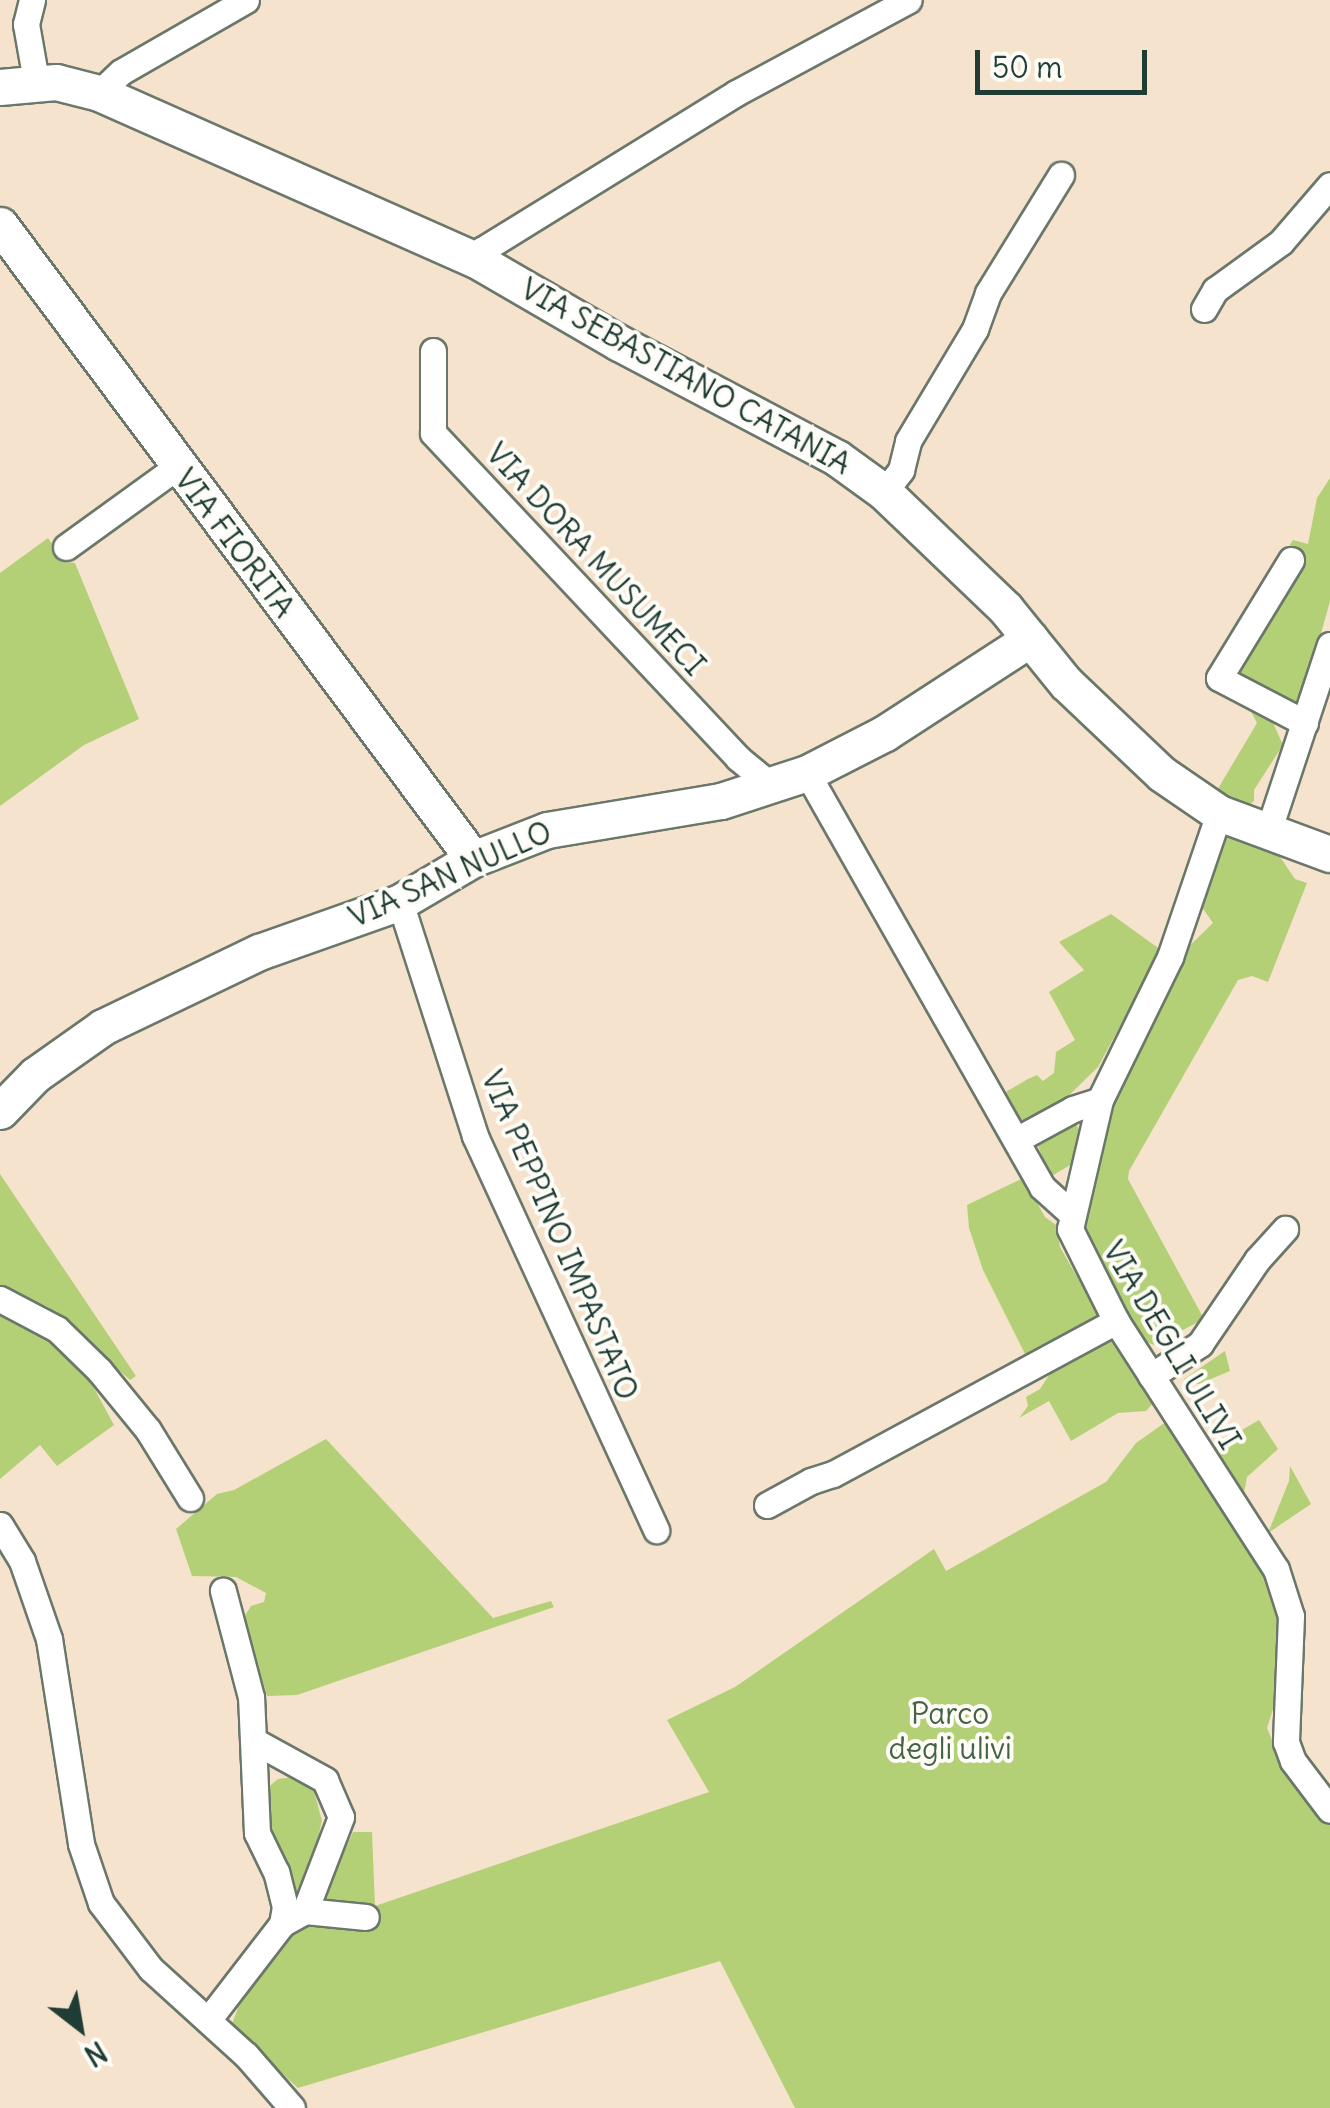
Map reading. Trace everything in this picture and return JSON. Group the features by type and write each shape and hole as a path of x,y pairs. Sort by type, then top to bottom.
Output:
{"main road":[{"name":"VIA SEBASTIANO CATANIA","path":"0,87 36,81 99,93 476,260 619,343 837,458 884,492 1006,609 1122,738 1162,774 1219,813 1330,854"},
{"name":"VIA FIORITA","path":"0,225 473,859"},
{"name":"VIA SAN NULLO","path":"0,1111 35,1075 70,1048 131,1011 260,952 400,902 473,859 571,823 685,809 807,773 885,733 1030,640"},
{"path":"0,1098 35,1075"}],"street":[{"path":"32,0 26,24 36,81"},
{"path":"99,93 121,72 246,0"},
{"path":"476,260 482,250 736,93 909,0"},
{"path":"884,492 901,470 908,441 976,329 988,293 1062,176"},
{"path":"1204,309 1216,290 1281,242 1330,185"},
{"name":"VIA DORA MUSUMECI","path":"434,350 433,433 738,758 772,786"},
{"path":"66,547 178,466"},
{"path":"1291,560 1219,678 1305,722"},
{"path":"1268,832 1330,645"},
{"path":"807,773 1042,1187 1071,1212 1100,1100 1170,957 1219,813"},
{"name":"VIA PEPPINO IMPASTATO","path":"400,902 475,1136 656,1530"},
{"path":"1016,1140 1073,1109 1100,1100"},
{"name":"VIA DEGLI ULIVI","path":"1071,1212 1075,1245 1116,1322 1276,1569 1291,1616 1286,1742 1292,1762 1330,1810"},
{"path":"1151,1376 1200,1344 1258,1260 1285,1229"},
{"path":"0,1300 57,1329 99,1370 148,1430 190,1498"},
{"path":"768,1505 1116,1322"},
{"path":"0,1525 22,1560 48,1639 91,1882 115,1924 151,1969 208,2020 292,2108"},
{"path":"223,1592 251,1697 256,1742 257,1833 283,1892 282,1924"},
{"path":"208,2020 282,1924 304,1911 340,1828 338,1806 325,1780 256,1742"},
{"path":"304,1911 366,1917"}],"green space":[{"path":"1330,478 1330,601 1301,706 1234,672 1287,549 1293,540 1308,544 1317,498"},
{"path":"48,538 65,562 75,563 139,719 84,745 0,806 0,573"},
{"path":"1246,702 1270,716 1283,745 1254,790 1254,801 1245,808 1216,792 1257,723"},
{"path":"1229,829 1274,848 1295,879 1307,883 1268,982 1252,976 1238,980 1129,1171 1128,1179 1204,1319 1154,1345 1142,1340 1114,1302 1084,1233 1084,1210 1106,1117 1183,952 1213,923 1197,900"},
{"path":"1111,914 1161,950 1098,1067 1061,1103 1019,1126 1002,1099 1004,1093 1037,1075 1043,1081 1054,1073 1056,1052 1075,1040 1049,992 1084,970 1059,942"},
{"path":"1069,1124 1076,1124 1080,1131 1072,1164 1050,1177 1037,1143"},
{"path":"0,1174 136,1376 130,1380 48,1307 0,1288"},
{"path":"1023,1178 1045,1217 1056,1225 1060,1247 1099,1315 1095,1322 1026,1356 983,1270 969,1228 967,1205"},
{"path":"0,1311 48,1337 88,1377 114,1425 57,1466 40,1445 0,1479"},
{"path":"1109,1338 1135,1378 1156,1400 1146,1411 1118,1413 1071,1441 1049,1401 1019,1418 1028,1406 1026,1397 1040,1389 1053,1369"},
{"path":"1225,1351 1230,1371 1199,1384 1186,1384 1184,1379"},
{"name":"Parco degli ulivi","path":"1170,1419 1258,1555 1281,1607 1281,1685 1267,1728 1285,1770 1330,1821 1330,2108 795,2108 720,1961 298,2088 231,2027 248,1980 288,1937 310,1924 376,1924 374,1907 323,1899 353,1832 372,1832 375,1906 709,1792 667,1720 735,1687 934,1549 946,1571 1106,1482 1136,1443"},
{"path":"1259,1420 1278,1449 1247,1477 1243,1498 1211,1448"},
{"path":"326,1439 493,1618 551,1601 554,1607 297,1695 267,1696 244,1617 251,1606 264,1602 266,1593 236,1577 192,1576 176,1529 217,1494 234,1490"},
{"path":"1290,1466 1311,1504 1268,1533 1289,1481"},
{"path":"294,1777 314,1791 322,1821 312,1863 295,1901 271,1832 267,1788 278,1779"}]}
